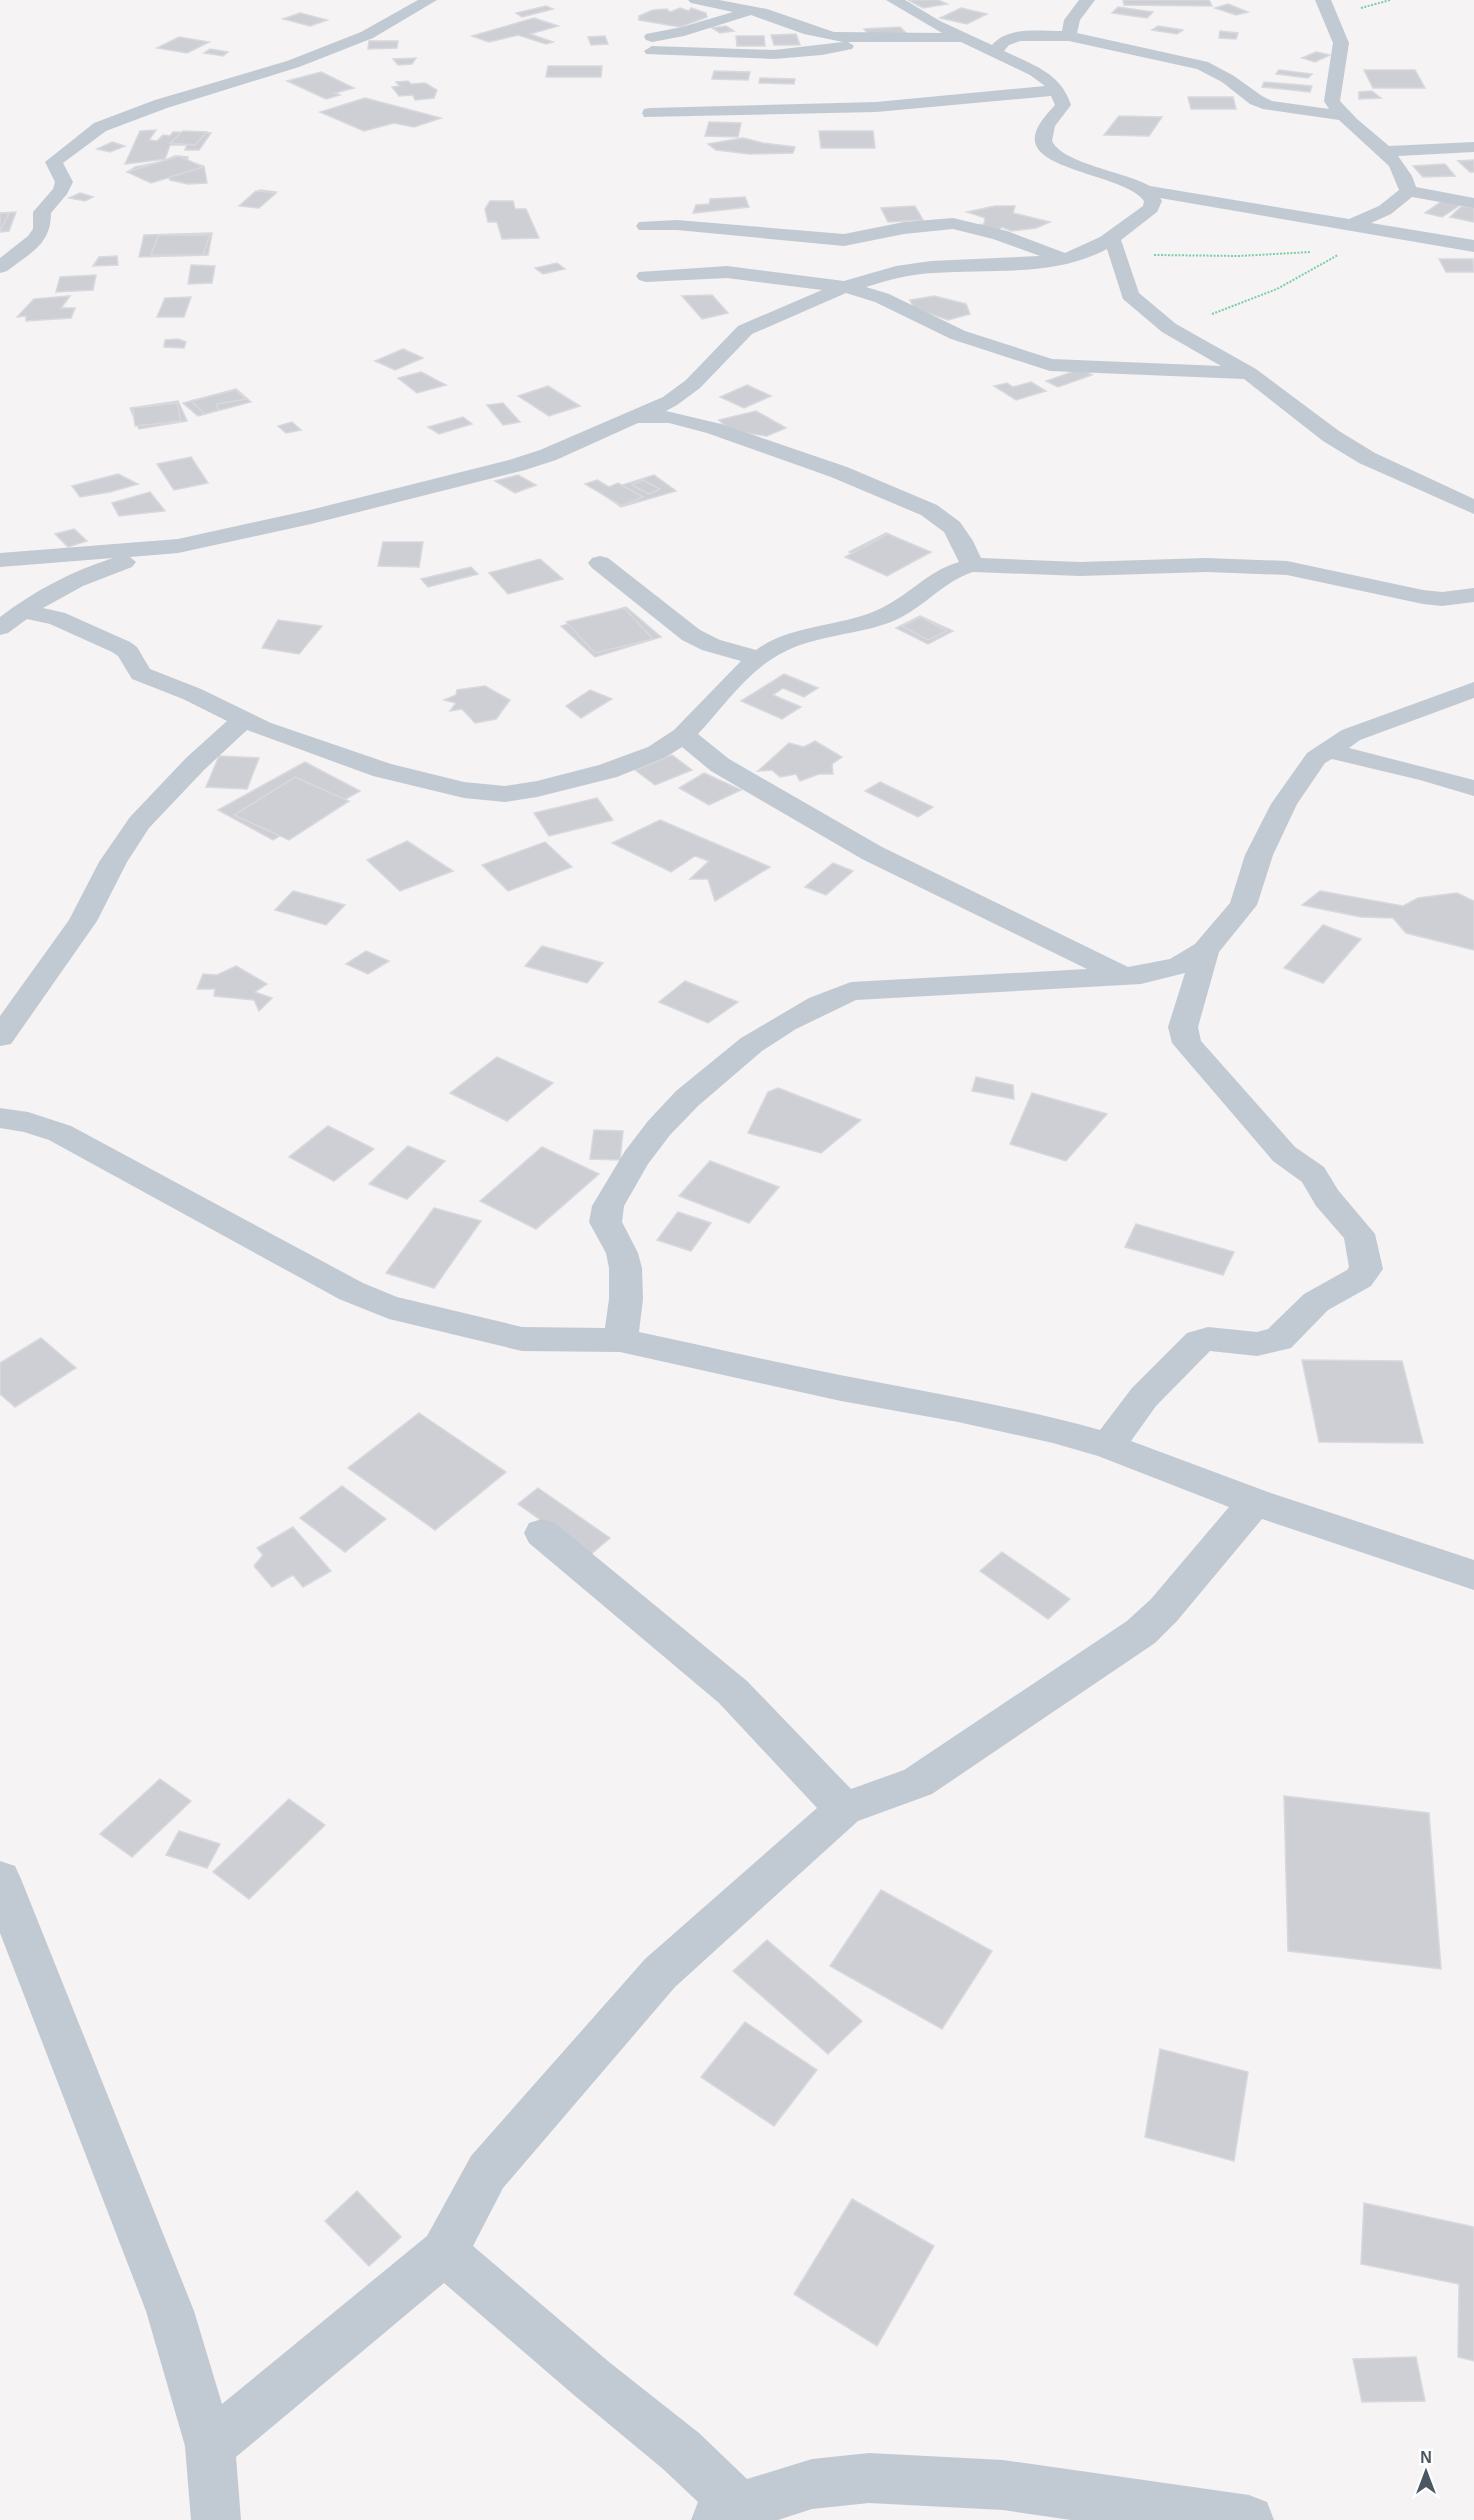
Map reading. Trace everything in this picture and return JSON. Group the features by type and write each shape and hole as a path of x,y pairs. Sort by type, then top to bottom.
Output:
{"street":[{"path":"0,267 35,240 42,229 42,213 61,190 64,182 54,162 100,128 161,104 293,64 378,30 418,4 429,0"},
{"path":"696,0 780,18 825,36 868,39 966,38"},
{"path":"894,0 927,20 1036,72 1060,97"},
{"path":"1069,36 1072,20 1087,0"},
{"path":"1323,0 1341,43 1332,100 1344,116 1386,151 1404,178 1408,191"},
{"path":"750,11 684,31 652,44 806,53 823,52 868,39"},
{"path":"995,52 1003,42 1018,36 1069,36 1202,65 1228,79 1256,100 1269,105 1344,116"},
{"path":"650,113 908,104 975,107 1060,97"},
{"path":"1060,97 1044,132 1043,142 1046,149 1071,162 1148,191 1474,246"},
{"path":"1386,151 1474,147"},
{"path":"0,628 22,611 74,580 118,564 178,546 488,474 548,455 670,401 693,384 745,330 845,286 896,272 931,267 1067,260 1114,244 1151,208 1153,201 1148,191"},
{"path":"1352,225 1385,210 1408,191 1474,203"},
{"path":"645,226 677,225 844,240 904,228 953,223 993,232 1067,260"},
{"path":"1114,244 1130,295 1169,328 1187,341 1250,373 1331,436 1367,458 1474,507"},
{"path":"646,276 727,272 845,286 882,298 958,335 1050,365 1250,373"},
{"path":"637,417 669,417 714,428 839,472 929,510 952,528 962,542 972,565"},
{"path":"0,560 178,546"},
{"path":"600,564 691,635 711,645 758,658"},
{"path":"22,611 57,618 121,647 128,652 141,674 192,694 243,720 382,770 487,794 506,794 537,789 608,771 657,752 683,735 723,689 758,658 776,647 797,639 882,617 900,608 950,572 972,565 1092,570 1206,565 1287,568 1423,597 1442,599 1474,595"},
{"path":"620,1340 625,1307 625,1266 623,1256 607,1227 605,1216 607,1208 628,1166 666,1118 727,1063 811,1007 851,991 1127,977 1159,972 1180,965 1205,950 1243,905 1259,855 1284,804 1300,778 1326,750 1369,728 1474,689"},
{"path":"0,1037 83,921 113,862 139,823 195,764 243,720"},
{"path":"683,735 720,765 872,853 1127,977"},
{"path":"1326,750 1428,774 1474,788"},
{"path":"1108,1446 1144,1397 1199,1342 1208,1339 1257,1344 1279,1339 1316,1302 1359,1278 1366,1269 1359,1234 1327,1198 1313,1175 1284,1154 1187,1043 1183,1026 1192,1002 1205,950"},
{"path":"0,1118 28,1122 60,1133 351,1291 389,1307 522,1339 620,1340 841,1388 1053,1430 1108,1446 1256,1502 1474,1575"},
{"path":"210,2446 444,2252 487,2172 660,1973 844,1809 918,1782 1141,1632 1164,1610 1256,1502"},
{"path":"542,1533 733,1692 844,1809"},
{"path":"0,1879 170,2311 210,2446 216,2520"},
{"path":"444,2252 592,2379 681,2451 734,2516 812,2484 869,2478 1003,2485 1249,2520"}],"path":[{"path":"1169,328 1264,296 1304,277 1338,255 1342,241 1352,225"},
{"path":"1114,244 1157,255 1239,256 1339,251"}],"building":[{"path":"908,0 938,0 947,4 923,8"},
{"path":"1123,0 1209,0 1212,6 1124,5"},
{"path":"1228,4 1248,12 1236,15 1215,8"},
{"path":"546,6 553,9 522,17 516,13"},
{"path":"1118,7 1153,12 1147,18 1112,13"},
{"path":"680,8 689,11 691,8 706,13 707,17 680,27 639,20 639,16 653,10 667,9 670,12"},
{"path":"961,8 987,14 967,24 940,18"},
{"path":"300,13 327,20 310,26 283,19"},
{"path":"534,18 558,26 530,34 553,42 546,44 518,35 489,42 472,36"},
{"path":"726,26 734,31 720,33 712,28"},
{"path":"1158,26 1183,30 1177,34 1152,30"},
{"path":"900,27 906,33 870,36 864,29"},
{"path":"1220,31 1238,33 1236,39 1219,38"},
{"path":"796,34 800,45 774,45 771,35"},
{"path":"605,36 608,44 591,45 588,37"},
{"path":"736,36 764,36 765,46 737,46"},
{"path":"179,37 209,42 187,53 157,48"},
{"path":"369,41 398,41 397,48 368,49"},
{"path":"210,49 228,52 223,56 204,53"},
{"path":"1316,52 1330,55 1315,62 1302,58"},
{"path":"416,58 412,64 398,65 393,59"},
{"path":"548,66 602,66 601,77 546,77"},
{"path":"1279,70 1312,74 1308,78 1276,74"},
{"path":"1364,70 1415,70 1425,88 1373,88"},
{"path":"714,71 750,72 748,80 712,79"},
{"path":"321,72 354,88 335,93 340,95 326,99 287,81"},
{"path":"760,78 795,79 794,84 759,83"},
{"path":"408,81 411,84 425,83 437,90 434,98 415,100 413,95 399,96 392,87 400,86 396,82"},
{"path":"1264,82 1312,86 1310,92 1262,87"},
{"path":"1372,91 1381,98 1359,99 1359,92"},
{"path":"1188,97 1233,97 1236,109 1191,109"},
{"path":"365,98 441,118 414,127 394,123 364,131 320,112"},
{"path":"1119,116 1162,117 1149,136 1104,135"},
{"path":"709,122 741,123 738,137 705,136"},
{"path":"156,130 149,140 157,141 163,135 170,136 173,132 211,133 199,150 185,150 187,145 170,145 165,159 125,164 140,131"},
{"path":"183,131 207,132 195,145 170,143"},
{"path":"819,131 873,131 875,148 821,148"},
{"path":"743,138 795,147 793,153 750,154 716,150 708,144"},
{"path":"112,142 125,146 110,152 97,149"},
{"path":"175,156 188,157 186,161 204,166 207,183 188,184 170,180 168,175 128,172 135,167 160,162"},
{"path":"179,156 203,167 151,183 127,172"},
{"path":"1474,160 1474,172 1470,172 1458,161"},
{"path":"1445,164 1455,176 1423,177 1413,166"},
{"path":"260,190 276,192 262,203 246,201"},
{"path":"256,191 276,193 259,208 239,206"},
{"path":"80,193 93,197 85,201 69,198"},
{"path":"745,197 749,207 693,213 696,205 709,204 710,199"},
{"path":"490,201 513,201 515,209 526,209 539,238 502,239 497,222 488,222 485,209"},
{"path":"1442,201 1460,205 1442,217 1425,213"},
{"path":"915,206 923,220 888,222 881,208"},
{"path":"995,206 1015,206 1013,213 1050,222 1036,228 1011,231 1002,227 997,231 977,225 984,224 985,218 967,212"},
{"path":"1462,206 1474,208 1474,222 1450,217"},
{"path":"16,212 9,231 0,232 0,213"},
{"path":"0,213 9,213 0,232"},
{"path":"212,233 208,255 139,257 144,235"},
{"path":"159,235 210,235 203,255 151,255"},
{"path":"117,256 118,265 93,266 99,257"},
{"path":"1439,259 1473,259 1474,272 1446,272"},
{"path":"557,263 565,269 543,274 535,268"},
{"path":"191,265 215,266 212,283 188,284"},
{"path":"96,275 93,290 56,292 60,277"},
{"path":"712,295 728,313 702,319 682,296"},
{"path":"70,296 61,308 75,308 71,318 26,321 26,316 17,317 34,299"},
{"path":"934,296 966,304 970,314 948,320 914,308 910,300"},
{"path":"191,297 184,317 157,317 165,298"},
{"path":"178,339 186,342 184,348 164,347 165,340"},
{"path":"403,349 423,358 395,370 375,361"},
{"path":"1080,369 1092,375 1058,387 1046,381"},
{"path":"421,372 446,385 417,393 398,378"},
{"path":"1031,382 1046,391 1016,400 994,386 1007,383 1013,387"},
{"path":"747,385 771,396 744,408 720,397"},
{"path":"548,386 580,406 549,416 518,396"},
{"path":"236,389 251,402 198,416 183,403"},
{"path":"235,390 246,399 216,404 219,410 205,414 191,401"},
{"path":"178,401 187,421 139,429 130,408"},
{"path":"177,403 181,421 135,426 133,408"},
{"path":"503,403 520,422 503,425 487,405"},
{"path":"756,411 786,428 767,436 739,432 725,426 719,420"},
{"path":"463,417 472,424 439,434 428,427"},
{"path":"292,422 301,430 286,433 278,426"},
{"path":"191,457 208,483 174,490 157,464"},
{"path":"118,474 138,484 80,497 72,486"},
{"path":"518,475 536,485 515,493 495,481"},
{"path":"654,475 676,491 621,507 600,492"},
{"path":"597,480 609,487 618,483 643,497 622,506 585,484"},
{"path":"643,480 660,489 649,494 632,485"},
{"path":"150,492 165,511 119,516 112,503"},
{"path":"74,529 87,541 68,547 55,534"},
{"path":"886,533 917,547 880,566 849,552"},
{"path":"888,534 931,552 887,576 845,557"},
{"path":"383,542 423,542 419,567 378,566"},
{"path":"540,559 563,579 508,594 489,573"},
{"path":"471,567 478,574 428,587 421,579"},
{"path":"626,607 661,637 595,657 561,626"},
{"path":"624,608 653,639 595,653 566,622"},
{"path":"920,616 953,631 928,644 896,628"},
{"path":"921,617 947,631 928,640 902,626"},
{"path":"278,620 322,626 299,654 262,648"},
{"path":"784,674 818,688 804,697 783,688 773,695 801,707 782,719 741,701"},
{"path":"485,686 510,700 496,719 475,723 462,709 450,711 456,703 444,700 456,695 457,690"},
{"path":"590,690 612,699 581,718 566,706"},
{"path":"815,741 842,757 832,764 833,774 819,774 800,781 796,774 780,777 772,770 758,771 789,743 804,747"},
{"path":"672,755 692,770 655,785 635,770"},
{"path":"219,756 259,758 247,789 206,787"},
{"path":"305,762 360,791 273,840 218,810"},
{"path":"704,773 741,790 709,805 679,788"},
{"path":"295,777 349,801 289,840 234,815"},
{"path":"880,782 933,807 918,817 865,791"},
{"path":"597,798 613,820 549,836 534,813"},
{"path":"660,820 770,867 715,901 708,879 690,879 709,861 695,856 671,872 612,843"},
{"path":"407,841 453,871 400,891 367,860"},
{"path":"545,842 572,867 508,891 482,865"},
{"path":"833,863 853,871 826,895 805,887"},
{"path":"293,891 345,905 326,925 275,910"},
{"path":"1320,891 1403,906 1418,898 1457,893 1474,901 1474,950 1406,933 1393,918 1361,917 1302,905"},
{"path":"1323,925 1361,939 1323,983 1284,968"},
{"path":"542,946 603,963 587,983 525,966"},
{"path":"366,951 389,961 368,974 346,964"},
{"path":"236,966 267,984 255,992 272,998 259,1011 254,1000 214,996 215,989 197,989 203,974 217,975"},
{"path":"685,981 738,1002 708,1023 659,1002"},
{"path":"497,1057 553,1083 507,1121 450,1093"},
{"path":"976,1077 1013,1085 1014,1099 972,1091"},
{"path":"778,1088 861,1120 821,1153 748,1133 768,1092"},
{"path":"1032,1093 1107,1114 1066,1161 1010,1144"},
{"path":"328,1126 374,1149 334,1181 289,1157"},
{"path":"594,1130 623,1131 620,1160 590,1159"},
{"path":"408,1146 445,1161 407,1199 369,1184"},
{"path":"542,1147 599,1174 536,1229 480,1201"},
{"path":"710,1161 779,1187 749,1223 679,1196"},
{"path":"434,1208 481,1221 434,1288 386,1273"},
{"path":"678,1212 711,1223 691,1251 657,1240"},
{"path":"1136,1224 1234,1252 1223,1275 1125,1247"},
{"path":"41,1338 76,1368 15,1407 0,1394 0,1363"},
{"path":"1302,1360 1402,1361 1423,1443 1319,1442"},
{"path":"419,1413 506,1472 435,1530 348,1468"},
{"path":"342,1486 386,1519 345,1552 300,1518"},
{"path":"538,1488 610,1538 590,1555 518,1504"},
{"path":"293,1527 331,1571 303,1587 293,1575 272,1587 254,1566 263,1555 257,1548"},
{"path":"1002,1552 1070,1599 1048,1619 980,1571"},
{"path":"160,1779 191,1801 132,1857 100,1834"},
{"path":"1284,1796 1429,1813 1441,1969 1288,1951"},
{"path":"289,1799 325,1825 249,1899 213,1872"},
{"path":"179,1831 220,1844 207,1868 166,1855"},
{"path":"881,1890 992,1951 942,2029 830,1966"},
{"path":"767,1940 862,2021 828,2054 733,1971"},
{"path":"745,2022 817,2070 774,2126 701,2077"},
{"path":"1160,2049 1248,2072 1234,2161 1145,2137"},
{"path":"357,2191 401,2237 369,2266 325,2221"},
{"path":"852,2199 934,2246 877,2346 794,2294"},
{"path":"1364,2203 1474,2227 1474,2361 1458,2357 1459,2284 1361,2264"},
{"path":"1416,2357 1425,2401 1362,2402 1353,2359"}]}
